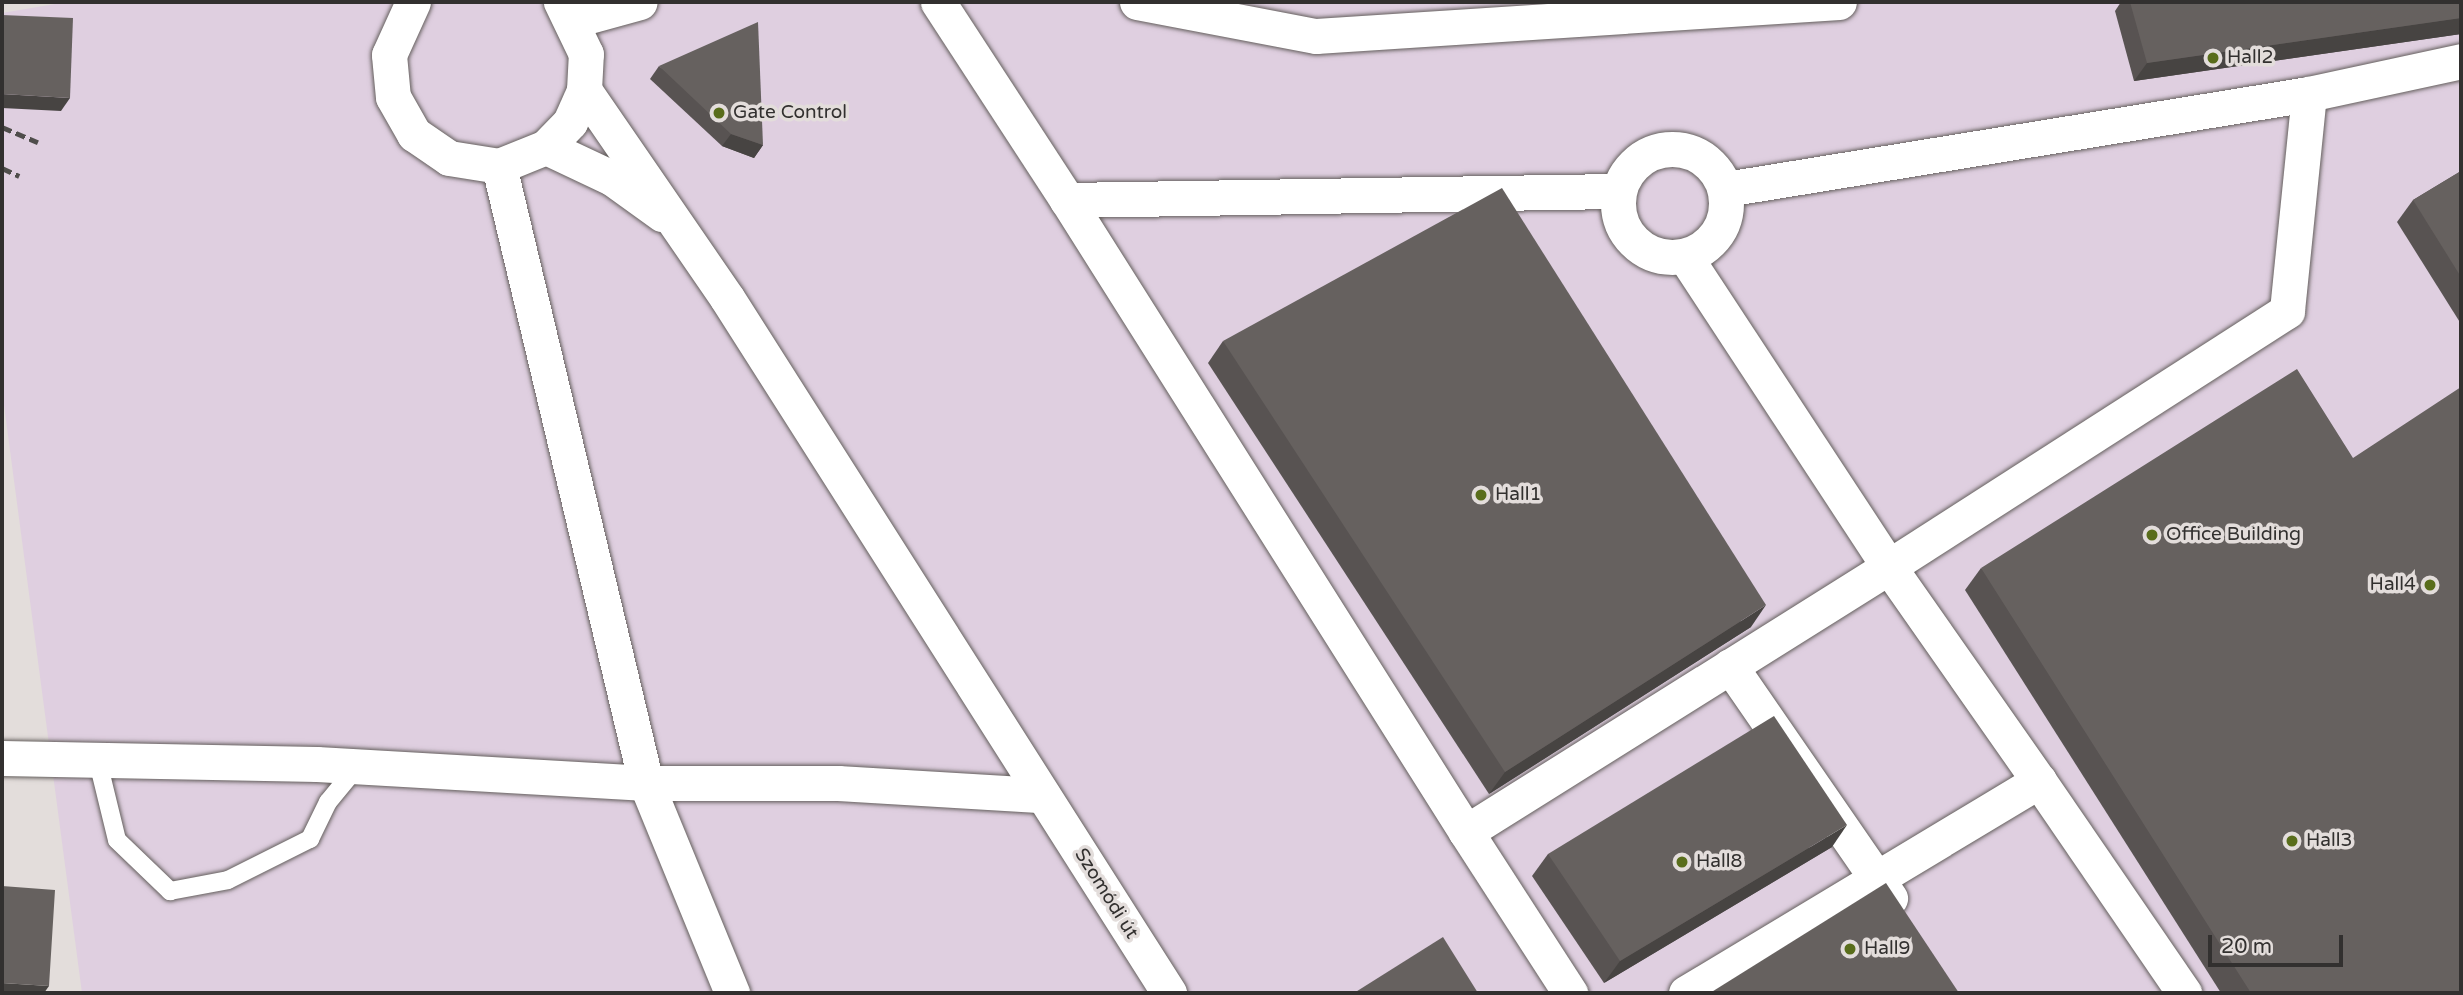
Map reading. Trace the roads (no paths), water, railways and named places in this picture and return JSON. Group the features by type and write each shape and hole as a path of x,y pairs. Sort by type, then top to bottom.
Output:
{"street":[{"path":"413,2 389,55 393,97 414,134 449,159 499,166 546,148 570,122 584,90 586,54 568,11 640,2"},
{"path":"938,2 1067,200 1570,993"},
{"path":"1137,2 1316,36 1839,2"},
{"path":"1726,188 2309,93 2461,61"},
{"name":"Szomódi út","path":"584,90 679,226 1169,993"},
{"path":"1466,832 1889,567 2287,311 2309,93"},
{"path":"1672,147 1707,162 1726,188 1723,225 1709,246 1686,258 1650,254 1623,228 1615,191 1638,155 1672,147"},
{"path":"546,148 612,178 679,226"},
{"path":"499,166 646,783 732,993"},
{"path":"1067,200 1615,191"},
{"path":"1686,258 1889,567 2184,993"},
{"path":"1730,666 1908,924"},
{"path":"2,758 317,764 646,783 838,783 1043,795"},
{"path":"1686,993 2039,781"}],"lane":[{"path":"97,758 117,840 170,891 228,880 310,839 328,802 357,767"},
{"path":"317,764 328,802"}],"railway":[{"path":"2,127 38,142"},
{"path":"2,168 19,176"}],"place":[{"name":"Hall2","path":"2213,58"},
{"name":"Gate Control","path":"719,113"},
{"name":"Hall1","path":"1481,495"},
{"name":"Office Building","path":"2152,535"},
{"name":"Hall4","path":"2430,585"},
{"name":"Hall3","path":"2292,841"},
{"name":"Hall8","path":"1682,862"},
{"name":"Hall9","path":"1850,949"}]}
